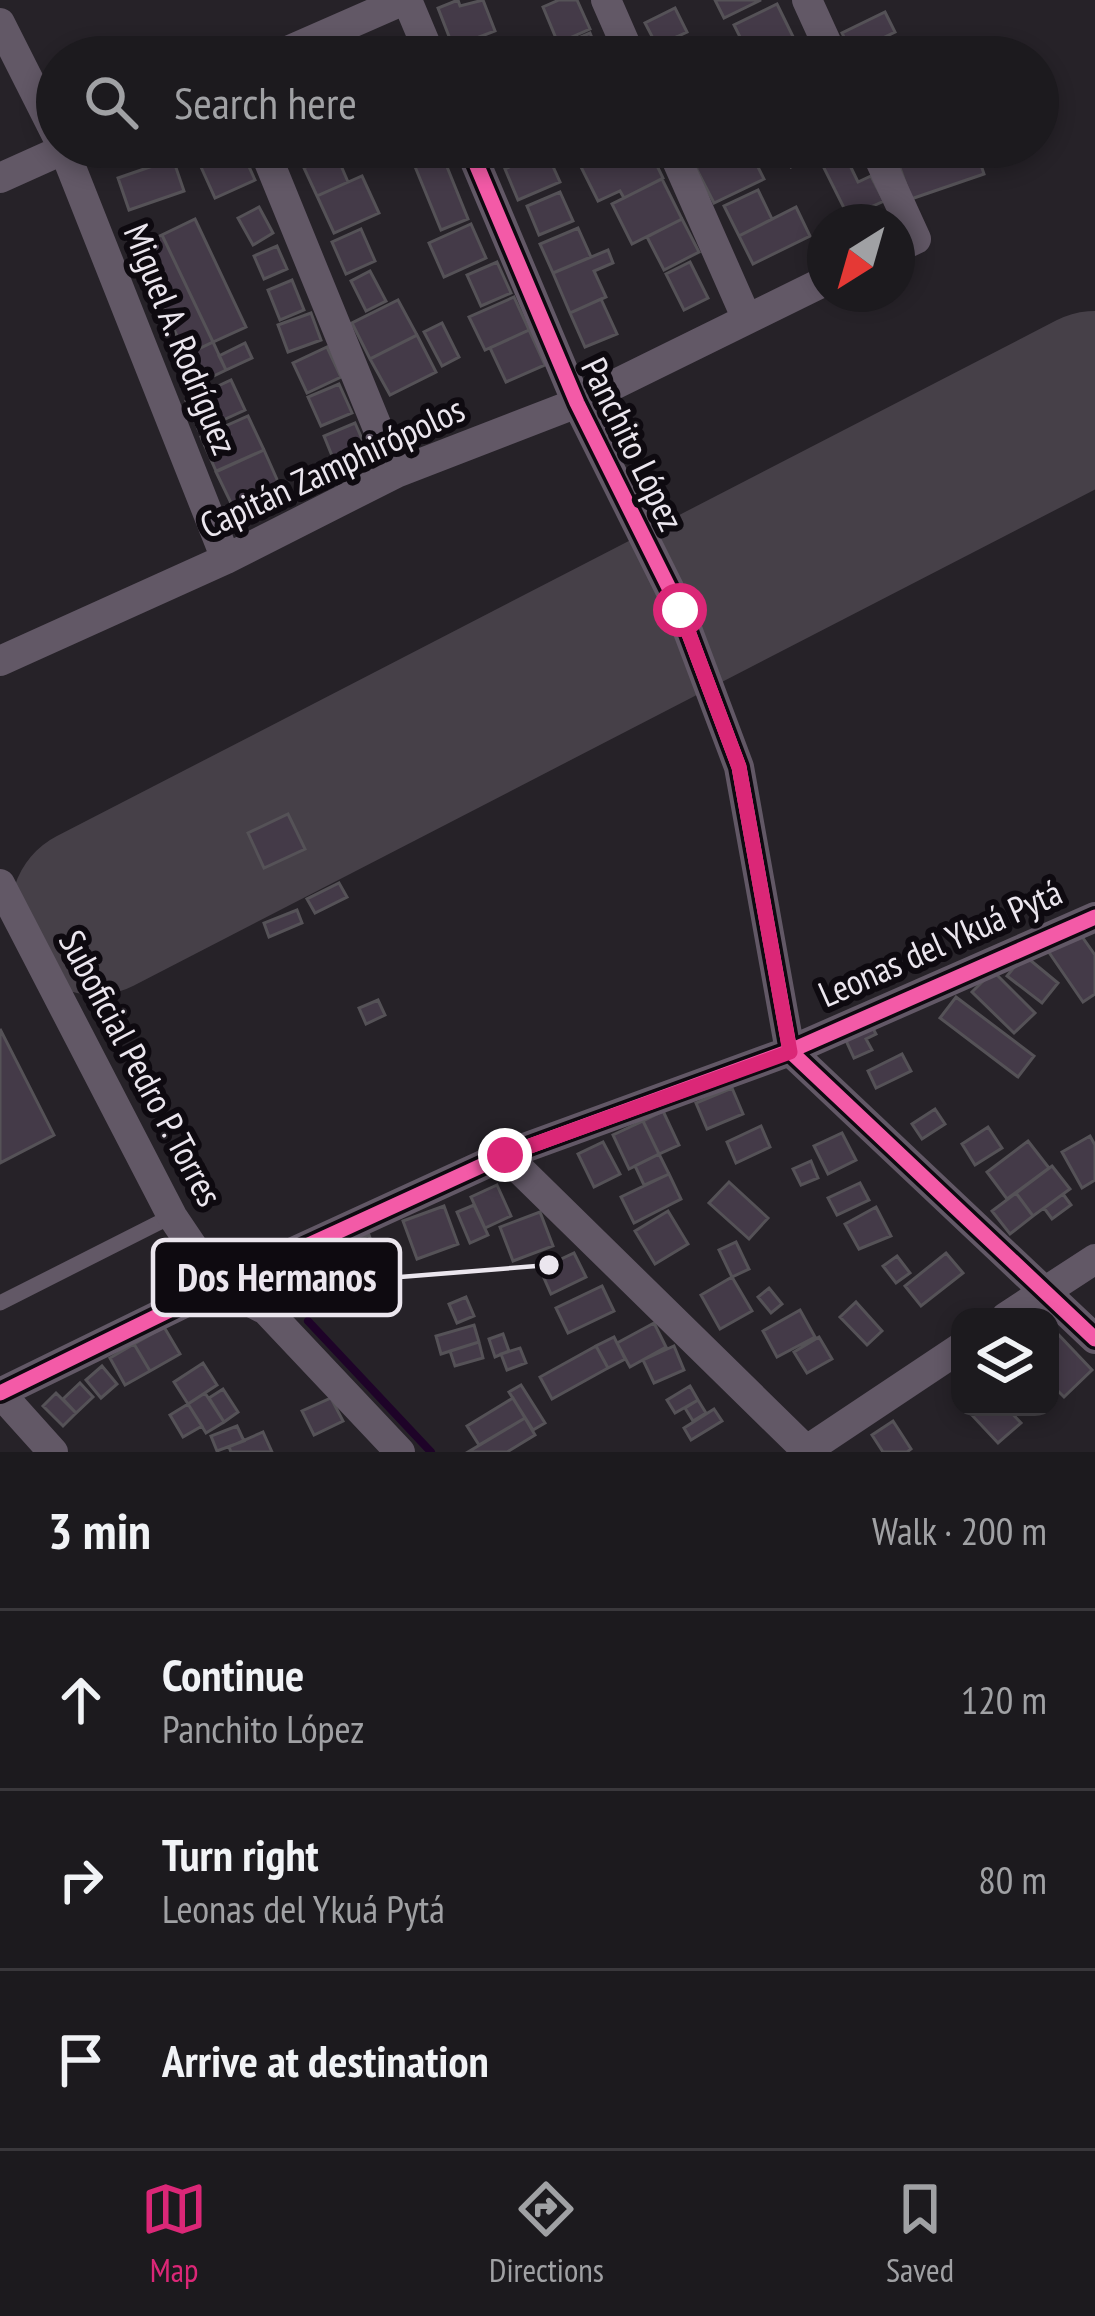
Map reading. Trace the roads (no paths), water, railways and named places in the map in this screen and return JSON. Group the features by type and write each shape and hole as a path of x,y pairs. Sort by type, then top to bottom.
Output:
{"street":[{"path":"322,36 405,0 421,36"},
{"path":"606,0 622,36"},
{"path":"807,0 823,36"},
{"name":"Miguel A. Rodríguez","path":"0,23 36,93"},
{"path":"0,178 36,159"},
{"name":"Miguel A. Rodríguez","path":"72,168 226,559"},
{"path":"271,168 396,473"},
{"name":"Panchito López","path":"478,168 577,403 680,610 739,767 790,1052"},
{"path":"680,168 746,317"},
{"path":"881,168 894,204"},
{"name":"Capitán Zamphirópolos","path":"0,661 226,559 396,473 577,403 807,289"},
{"name":"Suboficial Pedro P. Torres","path":"0,884 172,1216 219,1286"},
{"name":"Leonas del Ykuá Pytá","path":"0,1393 505,1155 790,1052 1095,917"},
{"path":"790,1052 1095,1339"},
{"path":"505,1155 806,1452 951,1354"},
{"path":"1020,1308 1095,1258"},
{"path":"219,1286 266,1310 400,1452"},
{"path":"0,1393 53,1452"}],"lane":[{"path":"0,1303 172,1216"}],"waterway":[{"path":"308,1321 431,1452"}],"place":[{"name":"Dos Hermanos","path":"549,1265"}]}
